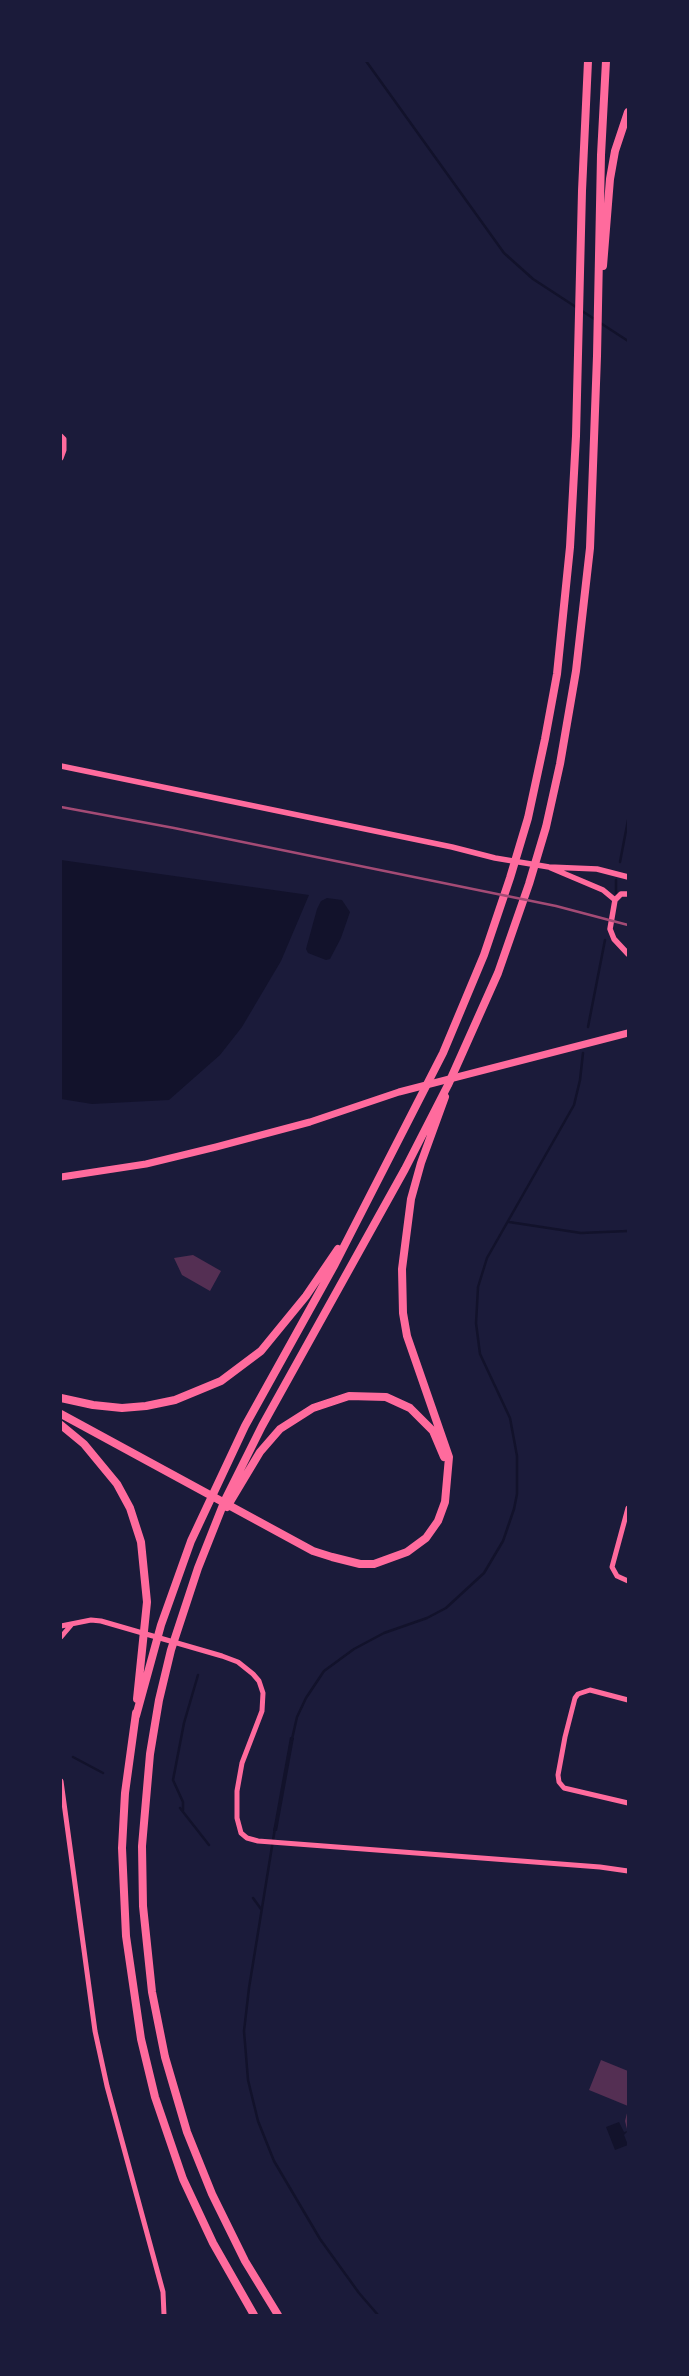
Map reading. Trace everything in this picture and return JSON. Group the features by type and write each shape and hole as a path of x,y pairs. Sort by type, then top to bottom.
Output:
{"highway":[{"path":"136,1716 161,1625 201,1518 223,1469 402,1136 444,1053 484,955 516,860 540,763 556,674 566,591 576,436 588,61"},
{"path":"278,2315 245,2261 198,2164 165,2057 152,1992 143,1906 144,1809 150,1754 171,1650 214,1528 241,1477 270,1410 405,1169 448,1086 486,1003 515,927 543,836 560,764 577,662 590,548 599,293 601,155 606,61"},
{"path":"599,293 610,178 615,151 628,112"},
{"path":"61,1414 313,1551 345,1561 370,1564 393,1559 407,1552 426,1538 438,1521 445,1502 449,1478 449,1457 407,1336 403,1313 402,1269 407,1222 417,1177 448,1086"},
{"path":"61,1398 93,1406 122,1408 146,1406 175,1400 221,1381 261,1351 287,1321 306,1296 356,1220"},
{"path":"241,1477 280,1430 300,1415 334,1400 349,1396 371,1395 396,1401 415,1412 427,1422 437,1437 449,1478"},
{"path":"61,1425 102,1462 117,1484 130,1508 145,1560 146,1620 136,1716 125,1793 123,1874 126,1936 140,2039 155,2097 183,2178 213,2243 254,2315"}],"main road":[{"path":"61,1177 137,1165 225,1145 480,1070 628,1032"}],"street":[{"path":"61,436 64,439 64,450 61,458"},
{"path":"61,766 452,847 495,858 549,867 568,866 605,870 628,877"},
{"path":"549,867 570,878 603,890 616,900"},
{"path":"628,894 621,894 616,900 610,929 614,939 628,954"},
{"path":"628,1508 612,1567 617,1576 628,1581"},
{"path":"61,1626 91,1620 101,1621 189,1646 238,1662 247,1667 259,1681 263,1693 262,1711 242,1763 237,1791 237,1818 241,1833 247,1838 287,1844 600,1867 628,1871"},
{"path":"61,1637 73,1624"},
{"path":"628,1700 590,1690 578,1694 575,1698 565,1737 558,1774 559,1782 564,1788 628,1803"},
{"path":"61,1782 95,2031 107,2086 163,2292 164,2315"}],"shaded area":[{"path":"61,860 309,895 281,961 242,1027 220,1055 169,1100 92,1104 61,1099"},
{"path":"327,898 342,900 350,912 341,938 330,959 326,960 308,953 306,949 317,909 321,901"},
{"path":"290,1737 294,1738 277,1831 273,1831"},
{"path":"619,2122 624,2132 628,2131 624,2135 628,2145 615,2150 606,2127"}],"building":[{"path":"193,1255 221,1271 210,1291 182,1275 174,1258"},
{"path":"601,2060 628,2071 628,2106 589,2090"},
{"path":"628,2109 628,2133 625,2121"}],"waterway":[{"path":"366,61 504,253 533,279 628,341"},
{"path":"620,862 628,820"},
{"path":"616,880 616,893"},
{"path":"588,1027 605,940"},
{"path":"292,1739 297,1717 306,1698 324,1671 354,1649 384,1633 427,1618 446,1608 484,1573 503,1541 517,1494 517,1456 510,1418 480,1354 476,1323 478,1287 487,1258 574,1105 580,1080 583,1053"},
{"path":"509,1222 581,1233 628,1231"},
{"path":"183,1810 183,1802 173,1780 184,1723 198,1675"},
{"path":"73,1757 103,1773"},
{"path":"180,1808 209,1845"},
{"path":"275,1828 249,1988 244,2031 248,2080 258,2121 274,2161 320,2239 359,2293 378,2315"},
{"path":"253,1898 261,1909"}],"railway":[{"path":"61,807 174,828 556,906 628,925"}]}
